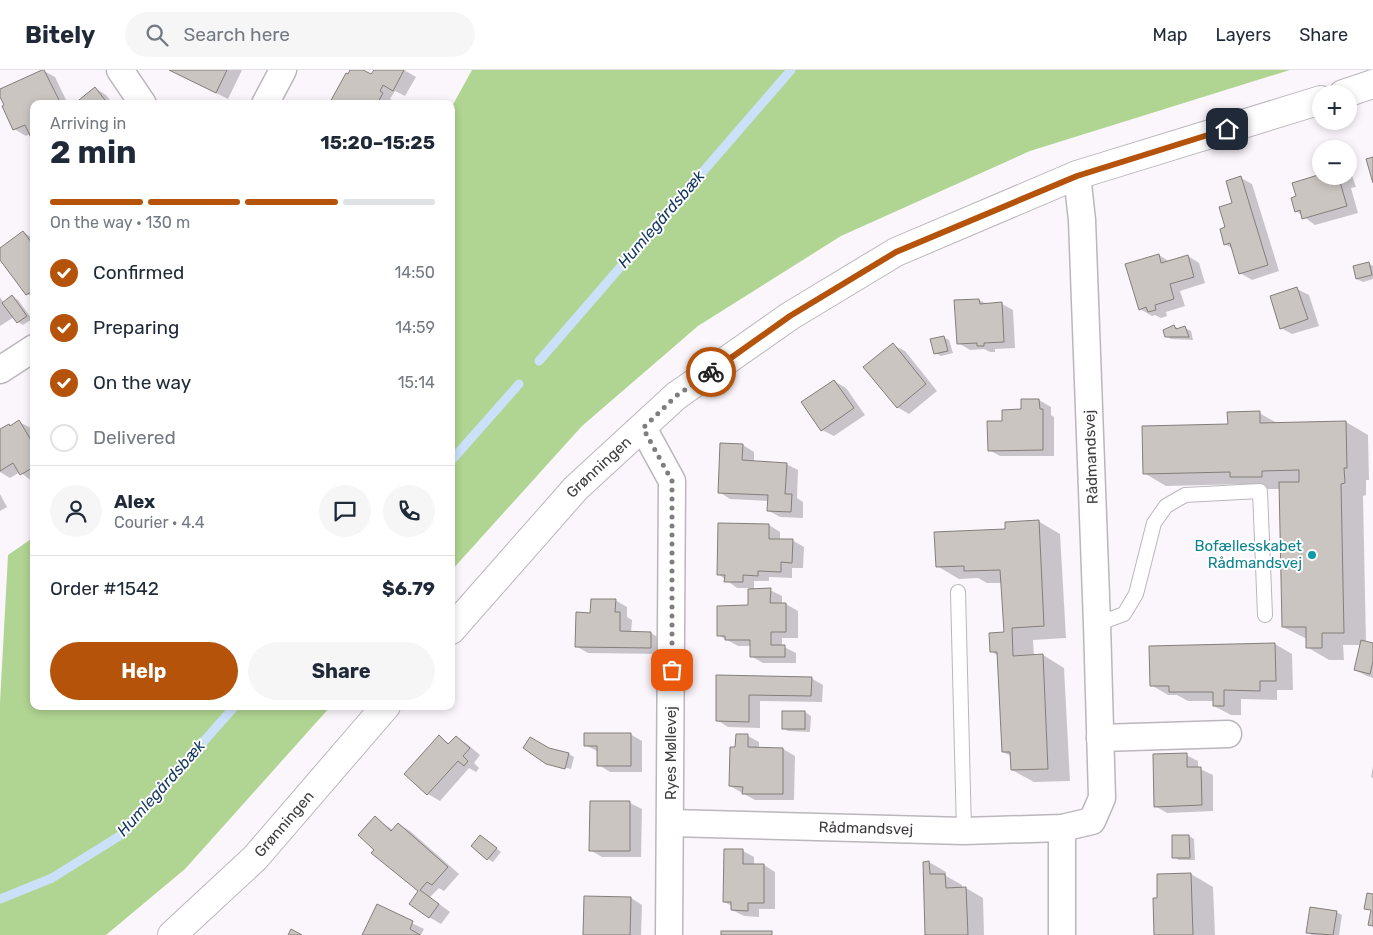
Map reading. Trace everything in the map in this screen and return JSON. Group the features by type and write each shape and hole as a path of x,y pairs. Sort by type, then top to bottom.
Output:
{"street":[{"path":"120,70 140,100"},
{"path":"268,100 284,70"},
{"path":"1357,89 1373,84"},
{"name":"Grønningen","path":"455,625 576,488 676,396 790,316 896,252 1077,176 1312,103"},
{"name":"Rådmandsvej","path":"671,824 964,831 1062,828 1092,820 1102,798 1082,220 1077,176"},
{"path":"0,370 30,351"},
{"name":"Ryes Møllevej","path":"643,428 672,481 669,935"},
{"name":"Grønningen","path":"172,935 255,858 383,710"},
{"path":"1100,738 1228,734"},
{"path":"1062,828 1062,935"}],"lane":[{"path":"1097,624 1124,614 1136,594 1154,523 1166,506 1185,495 1260,491 1265,615"},
{"path":"958,592 964,831"}],"green space":[{"path":"472,70 1290,70 1030,151 841,236 698,326 582,426 455,567 455,101"},
{"path":"30,540 30,710 327,710 185,869 106,935 0,935 0,703 8,555"}],"building":[{"path":"44,70 59,100 30,100 30,136 25,125 13,130 2,106 4,105 0,97 0,89"},
{"path":"169,70 227,70 216,93"},
{"path":"350,70 363,70 371,74 374,70 404,70 393,91 383,85 380,91 383,93 379,100 331,100 346,73 348,74"},
{"path":"95,87 105,100 79,100"},
{"path":"1373,157 1373,183 1366,159"},
{"path":"1241,176 1268,265 1239,274 1230,243 1224,245 1220,229 1225,227 1219,207 1232,203 1226,181"},
{"path":"1312,177 1312,185 1341,185 1347,206 1302,219 1300,210 1295,212 1291,198 1296,196 1292,183"},
{"path":"23,231 30,241 30,292 26,295 0,260 0,248"},
{"path":"1159,254 1161,263 1188,255 1194,277 1170,284 1174,299 1155,305 1156,310 1148,312 1146,307 1139,310 1125,264"},
{"path":"1369,262 1372,275 1356,279 1353,266"},
{"path":"1297,287 1308,319 1280,329 1270,296"},
{"path":"12,295 27,316 17,323 2,303"},
{"path":"979,299 980,304 1002,302 1004,342 984,343 984,346 977,346 977,343 957,344 954,300"},
{"path":"1174,325 1176,329 1185,326 1189,337 1165,337 1163,330"},
{"path":"944,336 948,351 934,354 930,339"},
{"path":"893,343 926,384 897,408 863,367"},
{"path":"834,380 854,408 821,431 801,402"},
{"path":"1021,399 1039,399 1040,409 1043,409 1043,450 988,451 987,421 1002,421 1002,410 1021,409"},
{"name":"Bofællesskabet Rådmandsvej","path":"1260,411 1260,423 1346,421 1347,468 1344,468 1345,483 1341,484 1344,633 1322,633 1322,648 1306,648 1306,627 1282,627 1279,482 1299,482 1299,470 1262,471 1262,477 1230,477 1230,472 1143,474 1142,426 1228,424 1227,412"},
{"path":"19,420 30,438 30,469 20,475 13,463 0,471 0,429 9,424 10,426"},
{"path":"720,443 743,444 742,460 787,463 785,494 792,494 791,512 767,511 768,495 718,493"},
{"path":"1039,520 1044,626 1012,628 1013,656 1043,654 1048,769 1011,770 1010,752 1002,752 997,652 990,652 989,633 1004,632 1000,570 964,571 964,566 936,567 934,532 1005,529 1005,522"},
{"path":"718,523 769,524 769,539 793,539 792,563 781,562 781,572 758,571 758,576 743,575 743,582 724,582 725,575 717,575"},
{"path":"771,588 770,603 786,603 786,632 771,632 771,645 785,645 785,657 750,657 750,640 725,640 725,636 717,636 717,606 748,605 748,589"},
{"path":"591,599 616,599 615,612 620,612 620,631 651,632 651,648 575,647 576,612 590,613"},
{"path":"1361,640 1373,643 1373,661 1370,674 1354,670"},
{"path":"1275,643 1276,681 1260,681 1260,691 1224,690 1224,706 1213,706 1213,692 1169,692 1169,686 1150,686 1149,646"},
{"path":"716,675 812,677 811,696 749,695 749,722 716,721"},
{"path":"782,711 805,711 805,729 782,729"},
{"path":"584,733 631,733 631,766 597,766 597,746 584,746"},
{"path":"736,734 748,734 748,747 783,748 783,794 742,794 743,787 729,786 730,747 735,747"},
{"path":"439,735 448,744 456,736 470,748 463,756 468,761 464,766 458,761 427,795 404,774"},
{"path":"530,737 549,748 569,753 565,769 546,764 523,748"},
{"path":"1187,753 1187,767 1201,767 1202,805 1154,807 1153,754"},
{"path":"590,801 630,801 630,851 589,851"},
{"path":"375,816 391,831 398,823 448,867 432,885 427,882 420,890 439,904 429,918 409,904 418,891 371,853 374,850 358,835"},
{"path":"480,835 497,848 487,860 471,846"},
{"path":"1172,835 1189,835 1190,858 1172,858"},
{"path":"724,849 743,849 743,864 764,864 764,903 748,903 748,911 731,910 731,902 723,902"},
{"path":"929,861 930,874 945,874 946,888 966,887 968,935 925,935 923,862"},
{"path":"1191,873 1193,935 1154,935 1153,898 1157,898 1157,874"},
{"path":"1367,893 1373,894 1373,926 1368,925 1371,910 1364,909"},
{"path":"584,896 631,897 630,935 583,935"},
{"path":"377,904 413,921 410,929 420,935 362,935"},
{"path":"1310,907 1337,911 1333,935 1306,933"},
{"path":"291,929 302,935 288,935"},
{"path":"721,931 772,931 772,935 721,935"}],"waterway":[{"name":"Humlegårdsbæk","path":"539,361 791,70"},
{"name":"Humlegårdsbæk","path":"455,456 519,384"},
{"name":"Humlegårdsbæk","path":"0,899 52,878 121,835 231,710"}],"way so far":[{"path":"672,670 672,481 643,428 676,396 711,372"}],"place":[{"name":"Bofællesskabet Rådmandsvej","path":"1312,555"}],"route":[{"path":"711,372 790,316 896,252 1077,176 1227,129"}]}
